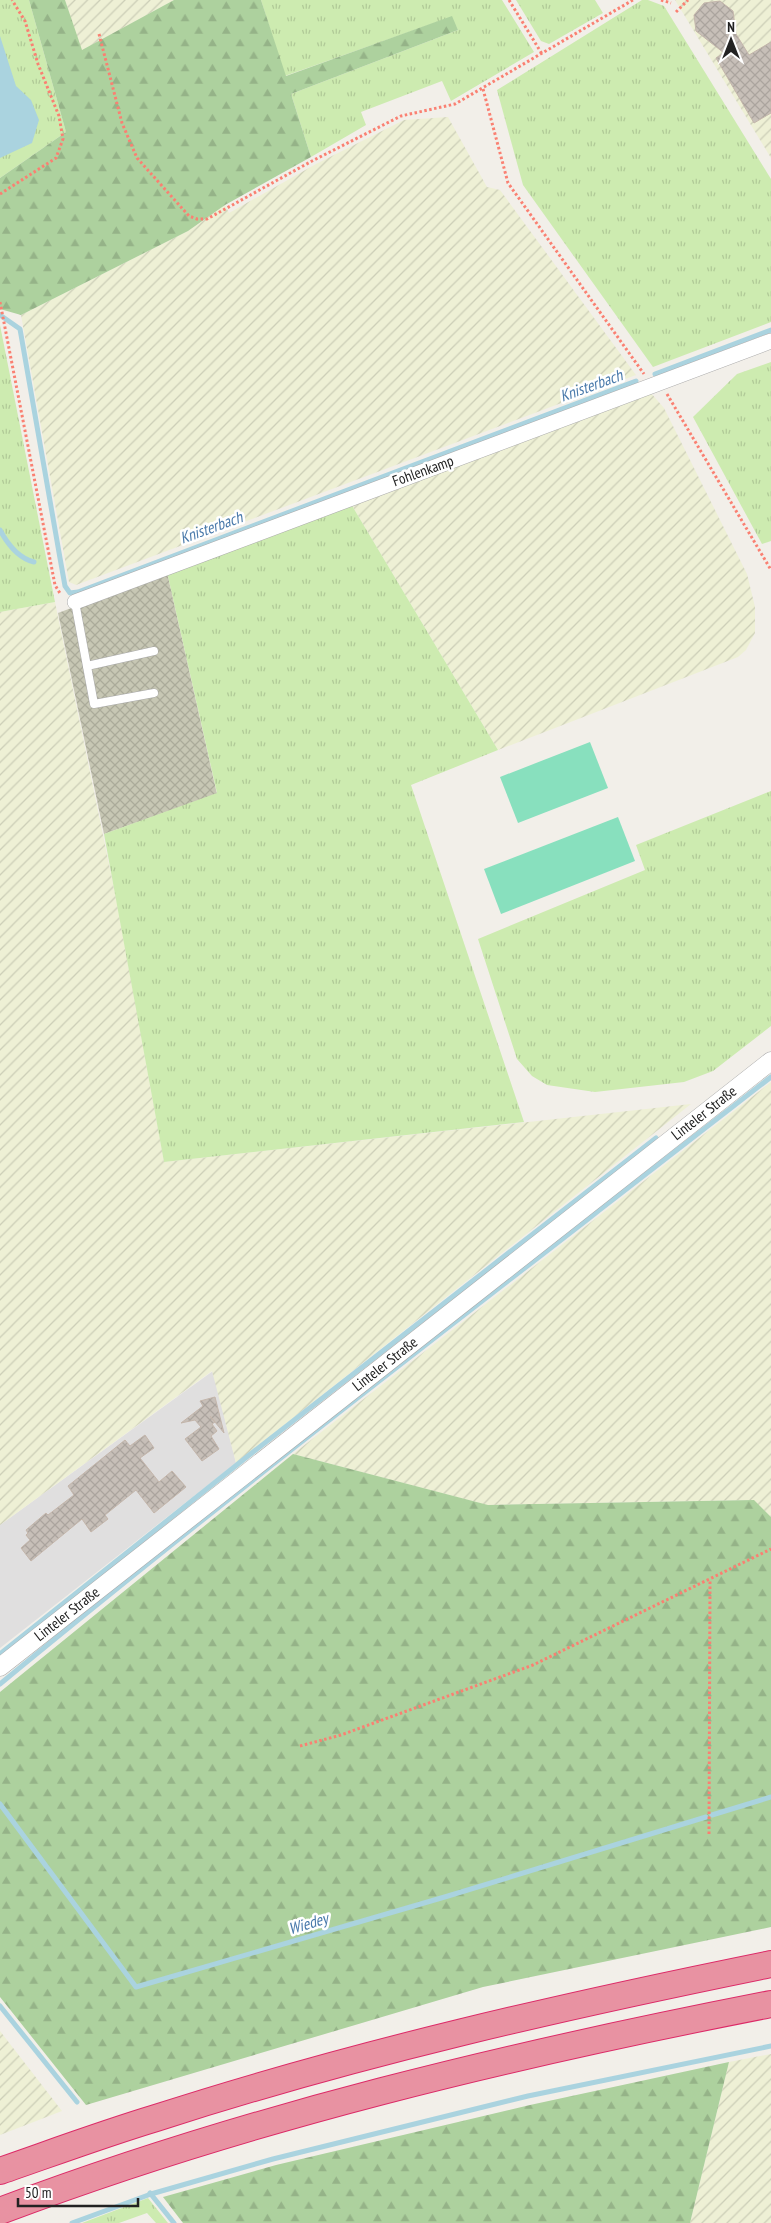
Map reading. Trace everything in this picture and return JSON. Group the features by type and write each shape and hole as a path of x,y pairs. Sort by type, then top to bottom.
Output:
{"highway":[{"path":"0,2171 156,2117 401,2047 663,1986 771,1964"},
{"path":"0,2211 177,2150 362,2096 553,2050 771,2004"}],"street":[{"name":"Fohlenkamp","path":"75,602 771,341"},
{"name":"Linteler Straße","path":"0,1667 771,1061"}],"lane":[{"path":"75,602 94,704 154,693"},
{"path":"87,666 154,651"}],"path":[{"path":"0,194 56,158 63,139 59,116 38,64 25,21 12,0"},
{"path":"509,0 542,54"},
{"path":"99,34 122,123 137,158 188,216 197,219 207,219 312,161 401,116 455,104 633,0"},
{"path":"661,0 670,3"},
{"path":"676,12 688,0"},
{"path":"482,89 508,183 656,384 771,570"},
{"path":"1,304 55,586 62,596 75,602"},
{"path":"300,1746 341,1736 533,1665 771,1549"},
{"path":"709,1834 710,1579"}],"shaded area":[{"path":"65,0 174,0 81,51"},
{"path":"675,0 771,0 771,158"},
{"path":"448,117 487,187 500,190 636,375 76,585 69,582 21,315 188,231 225,205 229,213 316,164 404,120"},
{"path":"650,392 664,408 747,574 755,607 755,633 746,650 738,657 498,750 351,504"},
{"path":"167,572 217,794 104,834 58,613"},
{"path":"55,602 117,903 164,1162 691,1104 236,1463 212,1371 0,1525 0,612"},
{"path":"771,1082 771,1517 753,1500 487,1505 293,1454"},
{"path":"213,1371 236,1463 0,1648 0,1525"},
{"path":"0,2031 62,2111 0,2135"},
{"path":"771,2054 771,2223 690,2223 729,2062"}],"green space":[{"path":"0,0 29,0 66,132 0,178"},
{"path":"29,0 65,0 82,50 174,0 261,0 286,76 452,16 458,30 291,94 311,157 225,205 188,231 21,315 0,309 0,178 66,132"},
{"path":"261,0 502,0 534,52 451,101 442,81 361,112 366,125 311,157 291,94 458,30 451,17 285,76"},
{"path":"516,0 595,0 603,13 549,44 541,41"},
{"path":"642,0 648,0 664,6 771,179 771,322 653,367 523,185 497,90"},
{"path":"0,325 55,602 0,612"},
{"path":"771,362 771,541 762,544 693,417 737,374"},
{"path":"351,504 498,750 411,785 524,1122 164,1162 104,834 217,793 167,572"},
{"path":"590,742 608,788 518,823 500,777"},
{"path":"771,791 771,1026 713,1071 684,1082 595,1092 547,1085 532,1076 517,1059 478,939 645,870 636,845"},
{"path":"618,817 635,861 501,914 484,869"},
{"path":"293,1454 488,1505 754,1500 771,1517 771,1927 483,1987 86,2105 0,1997 0,1692"},
{"path":"729,2062 690,2223 183,2223 163,2197 276,2165 530,2105"},
{"path":"148,2198 168,2223 156,2223 147,2213 119,2223 82,2223"}],"water":[{"path":"0,36 16,86 31,100 39,120 32,143 0,158"}],"building":[{"path":"720,1 733,11 736,34 749,55 771,42 771,113 754,123 716,58 724,53 696,31 694,15 704,3"},
{"path":"215,1397 224,1433 215,1422 212,1424 217,1431 211,1436 219,1449 202,1461 185,1439 201,1427 195,1420 181,1423 203,1406 200,1401"},
{"path":"145,1435 154,1448 140,1458 159,1482 172,1471 186,1487 154,1513 136,1490 105,1515 108,1519 91,1532 82,1519 31,1561 21,1548 30,1540 26,1535 28,1533 26,1530 46,1513 48,1515 74,1495 68,1486 125,1440 130,1446"}],"waterway":[{"name":"Knisterbach","path":"0,315 20,329 65,586 70,593 78,592 636,381"},
{"name":"Knisterbach","path":"655,374 771,330"},
{"path":"0,530 14,550 34,562"},
{"path":"0,1684 190,1530 771,1077"},
{"path":"0,1654 248,1456 656,1138"},
{"name":"Wiedey","path":"712,1815 771,1797"},
{"name":"Wiedey","path":"0,1804 136,1987 448,1896 706,1817"},
{"path":"0,2006 77,2102"},
{"path":"72,2223 151,2194 273,2159 528,2096 771,2046"},
{"path":"150,2193 174,2223"}]}
